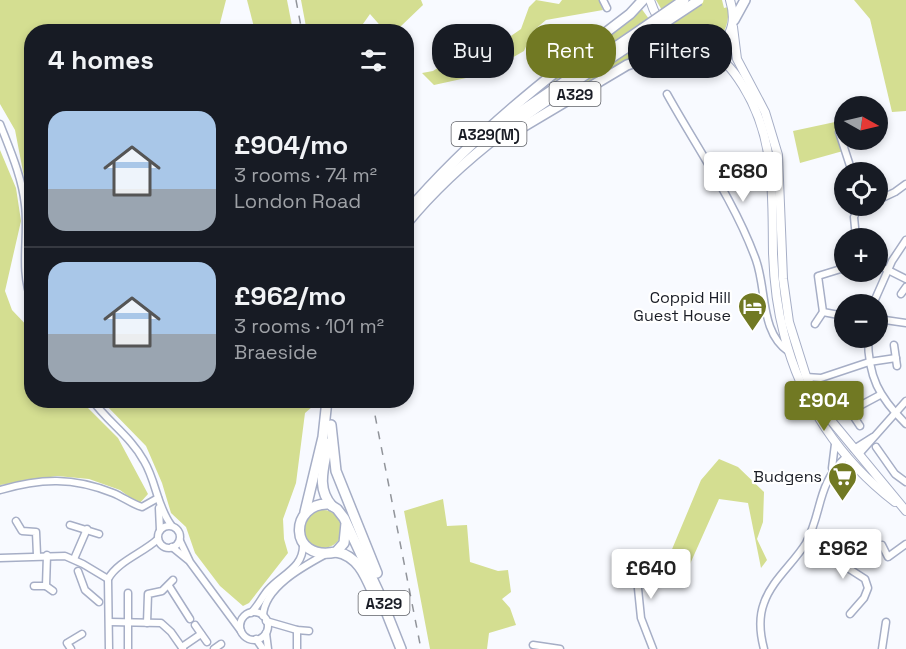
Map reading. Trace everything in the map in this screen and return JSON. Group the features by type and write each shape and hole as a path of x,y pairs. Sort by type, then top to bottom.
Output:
{"highway":[{"name":"A329","path":"414,205 503,114 630,14 642,0"},
{"name":"A329(M)","path":"654,24 684,0"},
{"name":"A329(M)","path":"658,24 699,0"},
{"path":"734,24 745,0"},
{"name":"A329(M)","path":"443,174 504,122 628,42"},
{"name":"A329(M)","path":"463,165 526,115 628,43"},
{"name":"A329","path":"414,216 463,165 628,65"},
{"path":"303,544 299,529 323,437 326,408"},
{"name":"A329","path":"332,408 321,484 325,495 340,512 346,523 375,582 403,649"},
{"name":"A329","path":"331,425 336,471 392,611 403,649"},
{"path":"304,515 317,505 333,506"},
{"path":"332,552 345,540 346,523"},
{"name":"A329","path":"303,544 313,552 332,552 350,556 361,569 395,649"}],"main road":[{"path":"650,0 662,24"},
{"path":"730,0 739,64 765,112 778,155 783,279 789,322 806,376 822,415 852,456 905,510"},
{"path":"732,68 750,97 764,132 773,174 774,325 789,352 812,408 836,444 852,456"}],"street":[{"path":"603,0 607,8"},
{"path":"667,94 741,224 762,282 774,325 774,339 789,352"},
{"path":"0,124 24,199 24,264"},
{"path":"888,195 906,184"},
{"path":"906,240 888,270 906,279"},
{"path":"814,324 823,312 819,274 834,270"},
{"path":"901,294 906,287"},
{"path":"823,312 834,314"},
{"path":"888,320 906,323"},
{"path":"894,345 897,366"},
{"path":"868,348 869,362 880,395 906,424"},
{"path":"806,376 821,378 869,362 896,358"},
{"path":"834,391 842,407 850,411 860,426"},
{"path":"850,411 880,395"},
{"path":"829,477 873,437 906,401"},
{"path":"99,408 137,451 152,477 159,500 171,525 179,531 180,540 190,562 227,608 247,638 256,639 266,649"},
{"path":"764,649 760,620 764,602 810,534 820,494 834,463 836,444"},
{"path":"876,447 895,474 906,482"},
{"path":"0,490 38,480 63,480 102,489 140,507 146,507 159,500"},
{"path":"109,649 110,622 106,594 108,579 120,566 158,539 159,500"},
{"path":"16,521 22,531 36,532 37,555"},
{"path":"70,525 99,534"},
{"path":"160,530 171,525"},
{"path":"74,559 87,529"},
{"path":"810,534 833,544 840,563 865,579 868,588 864,598 850,614"},
{"path":"158,539 190,562"},
{"path":"144,551 169,547 180,540"},
{"path":"882,545 888,557 906,543"},
{"path":"241,631 241,621 269,589 299,563 303,556 303,544"},
{"path":"266,649 266,602 275,590 303,568 332,552"},
{"path":"46,586 47,555"},
{"path":"0,558 47,555 74,559 108,579"},
{"path":"635,559 641,618 652,649"},
{"path":"91,570 79,575 85,590 99,602"},
{"path":"147,623 148,594 162,591 171,583 190,619"},
{"path":"34,586 46,586 53,591"},
{"path":"128,593 128,649"},
{"path":"227,608 237,614 249,614 278,626 309,631"},
{"path":"110,622 166,626 183,648 201,634"},
{"path":"195,624 211,646 221,644"},
{"path":"876,627 885,625 882,649"},
{"path":"256,639 278,626"},
{"path":"297,630 297,649"},
{"path":"71,649 67,643 81,634"},
{"path":"533,645 560,649"}],"green space":[{"path":"0,0 226,0 220,24 24,24 24,177 15,130 0,104"},
{"path":"247,0 287,0 292,24 253,24"},
{"path":"301,0 421,0 423,5 403,24 379,24 370,14 363,24 306,24"},
{"path":"536,0 559,4 562,0 599,0 603,10 546,20 541,24 526,24 526,47 524,51 514,57 514,34 521,29 529,7"},
{"path":"656,0 722,0 724,8 728,7 727,24 670,24"},
{"path":"854,0 906,0 906,111 892,112 870,19"},
{"path":"641,8 649,19 641,24 628,24 628,33 616,41 616,29"},
{"path":"628,52 628,62 616,68 616,61"},
{"path":"432,71 432,78 466,78 434,85 422,73"},
{"path":"555,78 559,78 538,92"},
{"path":"590,78 598,78 561,98"},
{"path":"834,122 834,150 843,151 800,163 793,131"},
{"path":"0,150 16,188 21,221 5,291 12,310 24,323 24,408 88,408 118,438 148,494 139,504 120,490 89,479 57,476 0,485"},
{"path":"109,408 311,408 305,413 296,483 283,519 284,539 288,553 249,603 243,606 220,586 195,553 186,527 171,513 162,483 146,446"},
{"path":"719,459 738,467 764,492 763,522 757,539 767,560 761,568 748,503 719,499 682,582 665,566 701,480"},
{"path":"443,499 447,526 467,525 470,562 498,571 508,570 511,592 502,599 510,608 516,625 489,633 487,649 430,649 404,511"},
{"path":"323,510 337,515 342,529 337,543 323,548 309,543 304,529 309,515"}],"railway":[{"path":"296,0 300,24"},
{"path":"374,408 421,649"}],"place":[{"name":"Coppid Hill Guest House","path":"752,332"},
{"name":"Budgens","path":"843,502"}]}
